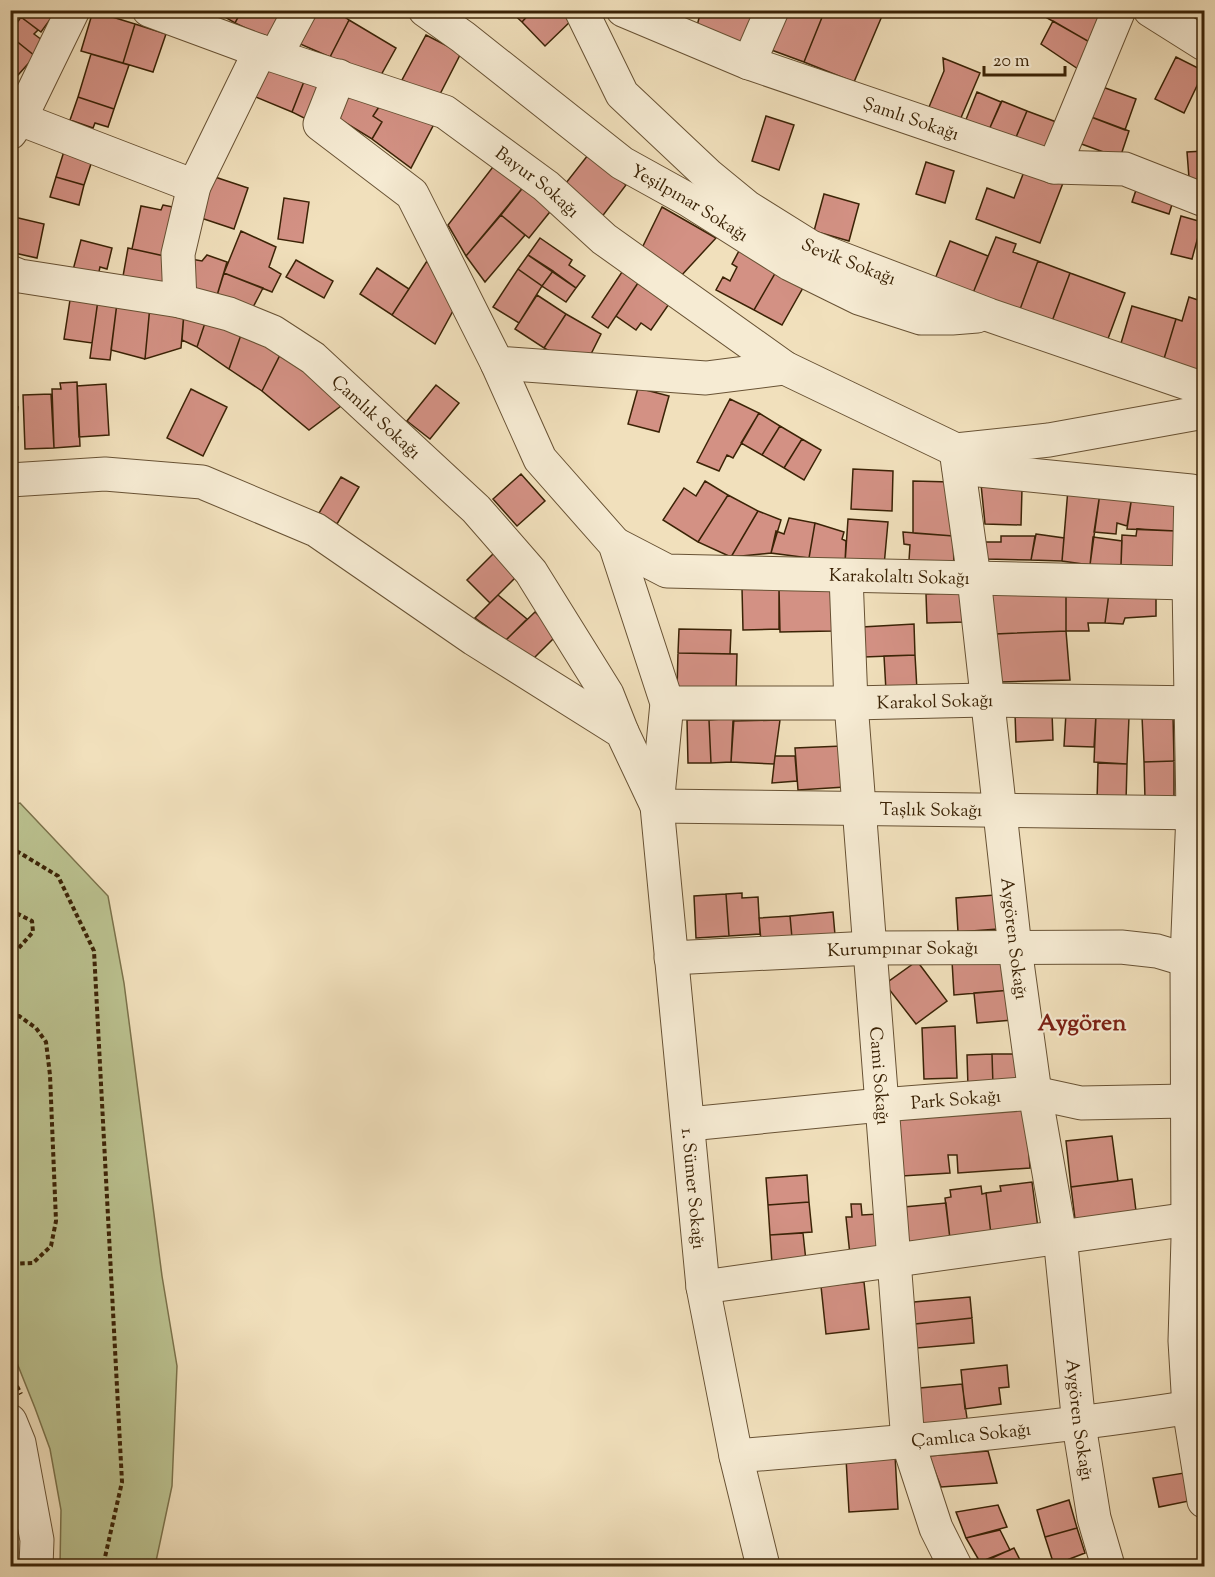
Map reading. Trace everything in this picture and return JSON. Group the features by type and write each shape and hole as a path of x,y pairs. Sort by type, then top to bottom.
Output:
{"street":[{"path":"73,10 15,126 194,186"},
{"name":"Bayur Sokağı","path":"149,10 268,53 445,112 546,186 604,239 785,368 957,459"},
{"path":"180,301 178,254 194,186 268,53 300,10"},
{"name":"Yeşilpınar Sokağı","path":"425,10 463,37 622,163 687,198 790,264 859,298 921,318 989,315"},
{"name":"Sevik Sokağı","path":"581,10 622,94 708,175 747,207 812,247 989,315 1204,389"},
{"name":"Şamlı Sokağı","path":"624,10 749,63 1054,167 1125,169 1204,200"},
{"path":"749,63 772,10"},
{"path":"1054,167 1119,10"},
{"path":"1150,10 1204,43"},
{"path":"339,76 320,124 412,194 497,363 540,459 615,544 668,703 657,806"},
{"name":"Çamlık Sokağı","path":"10,272 20,276 180,301 228,314 273,332 313,358 476,509 531,572 607,694 657,806"},
{"path":"497,363 706,378 785,368"},
{"path":"957,459 1204,412"},
{"path":"957,459 1191,491 1189,584 1198,703 1199,813 1196,962 1186,1101 1196,1218 1185,1341 1197,1407 1204,1501"},
{"name":"Aygören Sokağı","path":"957,459 974,578 1015,948 1035,1094 1060,1236 1079,1425 1094,1518 1108,1566"},
{"path":"10,480 105,474 202,482 316,530 474,639 622,732"},
{"name":"Karakolaltı Sokağı","path":"615,544 667,571 1189,584"},
{"name":"Cami Sokağı","path":"846,576 851,703 908,1442 936,1528 956,1566"},
{"name":"Karakol Sokağı","path":"668,703 986,700 1198,703"},
{"name":"Taşlık Sokağı","path":"657,806 1199,813"},
{"name":"1. Sümer Sokağı","path":"657,806 704,1287 736,1456 763,1566"},
{"name":"Kurumpınar Sokağı","path":"671,958 871,948 1121,947 1157,951 1196,962"},
{"name":"Park Sokağı","path":"689,1124 881,1105 1035,1094 1081,1103 1186,1101"},
{"path":"704,1287 1196,1218"},
{"name":"Çamlıca Sokağı","path":"736,1456 1079,1425 1197,1407"},
{"path":"10,1421 19,1443 37,1540 36,1566"}],"path":[{"path":"10,847 58,876 94,951 122,1482 103,1566"},
{"path":"10,910 32,921 33,932 10,955"},
{"path":"10,1017 19,1016 36,1028 46,1042 50,1075 56,1221 51,1246 33,1263 10,1264"}],"green space":[{"path":"20,803 108,896 124,983 162,1276 177,1366 172,1486 155,1566 60,1566 61,1510 50,1449 11,1348 10,805"}],"building":[{"path":"26,10 57,10 41,32 21,17"},
{"path":"213,10 242,10 235,23"},
{"path":"242,10 280,10 284,13 270,40 235,23"},
{"path":"308,10 334,10 349,20 330,57 291,40"},
{"path":"509,10 533,10 522,22"},
{"path":"533,10 568,10 575,17 545,46 522,22"},
{"path":"701,10 749,10 754,12 743,45 696,30"},
{"path":"784,10 825,10 804,62 766,48"},
{"path":"825,10 867,10 882,16 854,82 804,62"},
{"path":"1042,10 1113,10 1093,44 1040,14"},
{"path":"93,11 135,24 123,63 81,51"},
{"path":"21,17 38,30 34,34 46,43 35,56 10,36"},
{"path":"349,20 396,48 381,75 330,57"},
{"path":"1053,21 1093,44 1081,71 1041,44"},
{"path":"135,24 166,34 153,72 123,63"},
{"path":"426,35 461,53 438,98 402,80"},
{"path":"14,39 35,56 10,84 10,43"},
{"path":"91,54 129,65 114,109 78,97"},
{"path":"1176,57 1204,71 1184,113 1155,99"},
{"path":"943,58 980,73 960,120 929,107 944,71"},
{"path":"264,62 305,79 292,112 251,95"},
{"path":"305,79 326,86 312,122 292,112"},
{"path":"1097,85 1136,99 1125,130 1086,115"},
{"path":"349,88 381,104 373,116 382,122 372,139 336,117"},
{"path":"977,92 1001,102 988,132 965,122"},
{"path":"78,97 114,109 108,127 95,123 93,128 70,120"},
{"path":"384,99 434,124 411,168 372,139 382,122 373,116"},
{"path":"1002,101 1027,111 1014,142 988,132"},
{"path":"1027,111 1059,123 1047,155 1014,142"},
{"path":"1086,115 1129,131 1120,158 1076,142"},
{"path":"766,116 794,125 779,170 752,161"},
{"path":"65,148 93,158 84,185 56,177"},
{"path":"1204,151 1204,191 1190,191 1187,152"},
{"path":"588,155 626,185 601,218 562,188"},
{"path":"926,162 954,171 945,203 916,194"},
{"path":"496,163 525,185 466,256 448,225"},
{"path":"1025,169 1063,183 1040,243 976,219 987,188 1014,198"},
{"path":"212,176 248,188 234,229 198,217"},
{"path":"56,177 84,185 79,205 50,197"},
{"path":"1138,184 1175,195 1169,214 1132,202"},
{"path":"525,185 553,208 529,238 501,215"},
{"path":"824,194 859,204 849,241 814,231"},
{"path":"284,198 309,202 303,243 278,239"},
{"path":"163,205 178,208 169,257 132,249 141,206 161,210"},
{"path":"662,207 716,238 680,277 642,248"},
{"path":"501,215 525,235 485,282 466,256"},
{"path":"10,216 44,224 37,258 10,252"},
{"path":"1181,216 1202,222 1192,259 1171,254"},
{"path":"241,231 276,247 269,267 281,274 272,292 224,273"},
{"path":"996,237 1016,244 1013,252 1038,261 1019,312 973,293"},
{"path":"540,238 572,260 569,265 585,276 576,288 528,255"},
{"path":"81,240 112,248 107,269 100,267 98,276 73,270"},
{"path":"950,241 988,256 973,293 935,279"},
{"path":"128,248 169,257 165,290 122,282"},
{"path":"740,249 777,270 754,310 716,290 723,277 730,281 737,267 732,264"},
{"path":"207,255 227,262 215,302 190,295 185,258 202,261"},
{"path":"528,255 553,271 542,286 518,269"},
{"path":"296,260 333,281 324,298 286,277"},
{"path":"427,261 454,309 435,344 392,315"},
{"path":"1038,261 1070,273 1051,324 1019,312"},
{"path":"377,268 409,289 392,315 360,294"},
{"path":"518,269 542,286 519,323 493,307"},
{"path":"777,270 804,286 782,325 754,310"},
{"path":"553,271 576,288 566,302 542,286"},
{"path":"622,272 638,283 608,328 592,317"},
{"path":"224,273 263,288 250,313 215,302"},
{"path":"1070,273 1125,293 1106,344 1051,324"},
{"path":"638,283 669,304 651,330 641,323 636,330 616,316"},
{"path":"537,295 566,314 544,348 515,329"},
{"path":"1189,297 1204,302 1204,374 1163,362 1176,319 1182,321"},
{"path":"70,300 98,300 92,343 64,339"},
{"path":"98,300 117,303 110,360 90,358"},
{"path":"117,303 150,306 145,359 111,350"},
{"path":"150,306 184,312 181,348 145,359"},
{"path":"1132,306 1176,319 1163,362 1119,350"},
{"path":"184,312 207,317 197,347 182,340"},
{"path":"566,314 601,334 589,358 557,355 544,348"},
{"path":"207,317 242,332 229,369 197,347"},
{"path":"242,332 282,351 262,391 229,369"},
{"path":"282,351 345,403 309,430 262,391"},
{"path":"77,382 80,446 54,448 52,389 61,389 60,383"},
{"path":"106,384 109,435 79,437 77,386"},
{"path":"436,385 459,403 430,439 407,421"},
{"path":"638,388 669,396 659,432 628,424"},
{"path":"191,389 227,407 203,456 167,438"},
{"path":"51,394 54,448 25,449 23,395"},
{"path":"730,399 759,413 733,458 727,455 719,471 697,462"},
{"path":"10,406 18,407 14,442 10,441"},
{"path":"759,413 780,426 762,455 741,443"},
{"path":"780,426 802,439 784,468 762,455"},
{"path":"802,439 821,450 804,480 784,468"},
{"path":"853,469 893,471 892,511 851,509"},
{"path":"521,474 545,501 517,526 493,499"},
{"path":"341,477 359,487 337,524 319,513"},
{"path":"705,481 728,495 698,542 663,520 684,488 696,496"},
{"path":"913,481 951,482 953,536 913,533"},
{"path":"981,484 1022,489 1021,525 985,524"},
{"path":"1068,489 1100,493 1090,565 1062,561"},
{"path":"1100,493 1132,496 1127,526 1117,523 1116,534 1094,532"},
{"path":"728,495 758,511 731,557 698,542"},
{"path":"1132,496 1178,498 1175,531 1127,529"},
{"path":"758,511 781,520 771,553 731,557"},
{"path":"789,518 815,523 809,558 771,553 776,531 784,534"},
{"path":"848,519 888,522 884,566 845,563"},
{"path":"815,523 844,532 842,539 846,541 845,563 809,558"},
{"path":"1137,529 1175,531 1173,567 1121,565 1122,535 1136,536"},
{"path":"903,532 953,536 954,565 909,560 910,545 904,544"},
{"path":"1036,534 1064,538 1062,561 1031,560"},
{"path":"1001,536 1035,536 1031,560 986,559 985,542 1001,542"},
{"path":"1093,537 1122,541 1121,565 1090,565"},
{"path":"495,552 518,575 490,603 467,580"},
{"path":"831,586 832,631 780,632 779,587"},
{"path":"779,587 779,629 743,630 742,588"},
{"path":"964,592 965,622 927,623 926,594"},
{"path":"989,592 1066,592 1066,631 995,634"},
{"path":"1066,592 1109,593 1105,623 1088,623 1089,631 1066,631"},
{"path":"1109,593 1156,594 1156,616 1125,618 1123,624 1105,623"},
{"path":"498,595 527,619 506,640 475,618"},
{"path":"535,612 558,634 529,663 506,640"},
{"path":"914,624 915,655 864,657 862,627"},
{"path":"679,629 731,630 730,654 678,653"},
{"path":"1066,631 1070,680 1000,682 995,634"},
{"path":"678,653 737,654 736,691 677,690"},
{"path":"915,655 917,690 886,691 884,656"},
{"path":"1052,712 1053,740 1016,742 1015,714"},
{"path":"1066,713 1096,715 1094,747 1064,746"},
{"path":"1096,715 1129,717 1127,764 1094,762"},
{"path":"1173,715 1174,761 1144,762 1142,716"},
{"path":"734,718 731,762 711,763 709,720"},
{"path":"687,720 709,720 711,763 688,763"},
{"path":"780,720 774,764 731,762 733,721"},
{"path":"842,746 845,787 798,790 795,748"},
{"path":"775,756 795,756 797,781 772,783"},
{"path":"1174,761 1174,799 1145,799 1144,762"},
{"path":"1098,763 1127,764 1126,802 1097,801"},
{"path":"742,893 742,898 758,897 760,934 729,936 726,894"},
{"path":"726,894 729,936 696,938 694,896"},
{"path":"995,895 998,929 958,932 956,898"},
{"path":"833,912 835,935 792,938 790,916"},
{"path":"790,916 792,938 761,941 759,918"},
{"path":"1008,956 1011,990 954,995 952,961"},
{"path":"917,961 947,1001 916,1024 885,984"},
{"path":"1011,990 1013,1020 977,1023 974,993"},
{"path":"955,1026 957,1078 924,1079 922,1028"},
{"path":"992,1054 1017,1054 1019,1084 993,1086"},
{"path":"992,1054 993,1086 968,1087 967,1055"},
{"path":"1025,1106 1030,1168 958,1173 957,1155 948,1155 950,1173 902,1176 897,1115"},
{"path":"1112,1136 1118,1181 1071,1187 1066,1141"},
{"path":"807,1175 809,1202 768,1205 766,1178"},
{"path":"1132,1179 1136,1211 1075,1219 1071,1187"},
{"path":"1032,1182 1038,1228 991,1234 986,1193 1001,1191 1000,1186"},
{"path":"981,1186 982,1194 986,1193 991,1234 950,1239 945,1198 951,1197 950,1190"},
{"path":"809,1202 812,1232 770,1235 768,1205"},
{"path":"946,1203 950,1239 908,1244 904,1207"},
{"path":"851,1204 861,1204 862,1215 878,1214 882,1252 850,1255 846,1217 852,1217"},
{"path":"803,1233 806,1261 772,1264 770,1235"},
{"path":"864,1282 869,1329 826,1334 821,1286"},
{"path":"970,1297 972,1318 915,1324 914,1302"},
{"path":"972,1318 974,1343 917,1348 915,1324"},
{"path":"1007,1365 1009,1387 999,1388 1001,1404 965,1409 961,1370"},
{"path":"962,1384 968,1425 923,1429 920,1388"},
{"path":"988,1451 997,1483 941,1487 929,1456"},
{"path":"895,1455 898,1509 849,1512 846,1458"},
{"path":"1184,1473 1189,1501 1159,1507 1153,1478"},
{"path":"1069,1500 1077,1528 1045,1537 1037,1510"},
{"path":"998,1505 1007,1527 966,1538 956,1512"},
{"path":"1077,1528 1085,1553 1054,1565 1045,1537"},
{"path":"1000,1530 1010,1550 980,1562 966,1538"},
{"path":"1014,1548 1023,1566 985,1566 983,1562"}],"district":[{"name":"Aygören","path":"1082,1022"}]}
